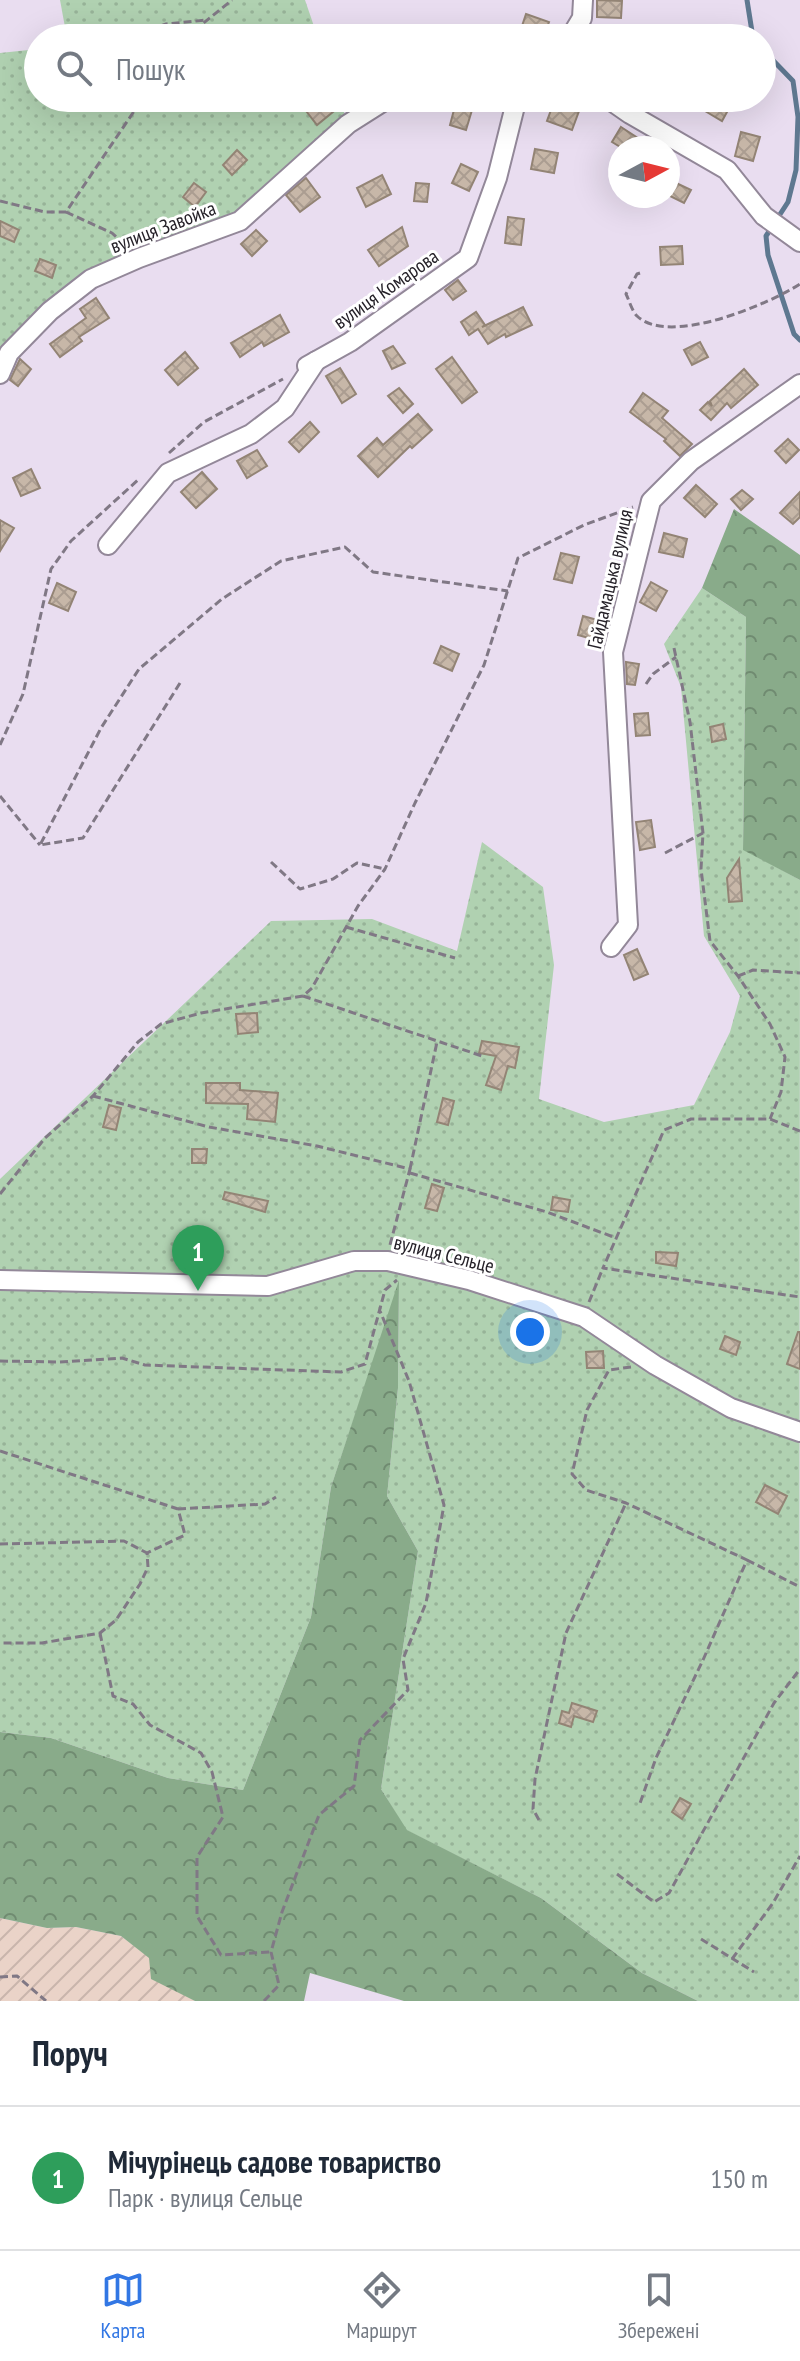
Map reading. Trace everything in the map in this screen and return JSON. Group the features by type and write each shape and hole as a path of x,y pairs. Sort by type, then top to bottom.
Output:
{"street":[{"path":"578,24 582,18 583,0"},
{"name":"вулиця Завойка","path":"0,374 9,353 50,311 91,279 240,221 348,124 367,112"},
{"name":"вулиця Комарова","path":"108,545 168,473 251,434 285,408 312,363 350,342 468,258 497,178 514,112"},
{"path":"627,112 727,170 764,216 800,242"},
{"name":"Гайдамацька вулиця","path":"611,947 628,925 613,652 651,501 691,461 800,384"},
{"name":"вулиця Сельце","path":"0,1280 268,1286 354,1261 388,1261 469,1280 584,1317 655,1365 731,1408 800,1432"}],"path":[{"path":"202,24 232,0"},
{"path":"166,24 207,20"},
{"path":"66,212 134,112"},
{"path":"1,203 45,212 66,212 112,233 139,258"},
{"path":"640,273 626,294 636,316 656,326 700,326 786,293 800,284"},
{"path":"303,996 312,988 346,927 385,869 484,665 518,558 584,525 651,501"},
{"path":"40,845 101,728 139,669 222,599 281,561 345,547 373,572 508,591"},
{"path":"674,648 690,722 703,833 701,869 710,941 770,1024 785,1057 781,1092 770,1119"},
{"path":"646,684 653,674 676,657"},
{"path":"40,845 83,838 180,683"},
{"path":"0,796 40,845"},
{"path":"665,853 703,833"},
{"path":"271,862 300,889 333,879 357,863 385,869"},
{"path":"346,927 455,958"},
{"path":"738,976 753,970 800,973"},
{"path":"0,1194 45,1138 93,1096 138,1042 161,1024 214,1011 303,996 482,1056"},
{"path":"388,1261 437,1042"},
{"path":"93,1096 209,1127 317,1146 410,1171 547,1212 616,1238"},
{"path":"584,1317 664,1130 691,1119 770,1119 800,1131"},
{"path":"0,1361 59,1362 122,1358 145,1365 341,1372 365,1364 385,1290 412,1266"},
{"path":"603,1268 800,1297"},
{"path":"264,2001 279,1985 271,1952 282,1912 319,1815 354,1786 360,1740 408,1690 403,1659 426,1603 444,1505 409,1381 380,1311"},
{"path":"655,1365 609,1370 587,1410 572,1474 586,1490 626,1503 800,1587"},
{"path":"0,1451 178,1509 265,1504 276,1497"},
{"path":"539,1820 533,1809 535,1779 566,1633 626,1503"},
{"path":"147,1553 185,1535 178,1509"},
{"path":"0,1544 124,1541 147,1553"},
{"path":"0,1643 42,1643 100,1633 116,1620 140,1584 148,1567 147,1553"},
{"path":"639,1806 656,1758 747,1560"},
{"path":"100,1633 113,1696 133,1704 150,1725 201,1753 212,1772 223,1817 197,1857 197,1916 221,1955 271,1952"},
{"path":"617,1874 654,1902 669,1893 774,1703 800,1669"},
{"path":"732,1959 773,1903 800,1856"},
{"path":"701,1939 754,1972"},
{"path":"0,1977 17,1976 46,2001"}],"shaded area":[{"path":"0,1918 47,1928 76,1927 121,1936 150,1958 177,1990 195,2001 0,2001"}],"green space":[{"path":"60,0 305,0 313,24 64,24"},
{"path":"24,50 24,112 344,112 348,124 240,221 91,279 0,374 0,53"},
{"path":"734,509 800,555 800,880 743,850 746,617 702,588"},
{"path":"702,588 746,617 743,849 800,880 799,2001 698,2001 642,1973 541,1898 406,1830 381,1789 418,1551 387,1496 398,1388 399,1284 331,1487 311,1617 243,1790 168,1778 51,1738 0,1732 0,1179 271,921 372,919 457,951 482,842 543,887 554,965 539,1099 604,1122 694,1105 730,1032 740,996 704,936 681,687 664,644"},
{"path":"399,1280 398,1388 387,1496 418,1551 381,1789 407,1830 541,1898 642,1973 698,2001 404,2001 310,1973 304,2001 195,2001 151,1979 149,1958 121,1936 76,1927 47,1928 0,1918 0,1732 51,1738 168,1778 243,1790 311,1617 331,1487"}],"building":[{"path":"597,0 622,1 621,18 597,17"},
{"path":"526,14 549,22 548,24 523,24"},
{"path":"307,112 333,112 317,125"},
{"path":"453,112 471,112 466,130 450,125"},
{"path":"550,112 579,112 572,130 547,121"},
{"path":"707,112 727,112 722,121"},
{"path":"621,127 635,136 616,136"},
{"path":"741,132 760,137 753,161 735,156"},
{"path":"535,149 558,153 554,173 531,169"},
{"path":"237,150 247,160 232,175 223,165"},
{"path":"461,164 478,172 469,191 452,183"},
{"path":"382,175 391,194 366,207 357,188"},
{"path":"306,178 320,197 300,212 286,195"},
{"path":"194,183 206,192 195,207 183,197"},
{"path":"416,183 429,184 427,202 414,201"},
{"path":"680,185 691,190 684,203 680,201"},
{"path":"508,217 524,219 521,245 505,243"},
{"path":"0,221 19,230 14,242 0,236"},
{"path":"402,227 408,246 379,266 368,250"},
{"path":"256,230 267,241 252,256 241,244"},
{"path":"682,246 683,264 661,265 660,247"},
{"path":"40,259 56,265 52,278 35,271"},
{"path":"458,280 466,291 453,300 445,290"},
{"path":"96,298 109,318 79,337 82,341 60,357 50,344 86,318 80,309"},
{"path":"523,307 532,325 506,337 505,334 488,344 478,329 469,335 461,322 476,312 485,325 482,327"},
{"path":"280,315 289,332 264,346 262,342 240,357 231,343"},
{"path":"700,342 708,357 692,365 684,350"},
{"path":"393,346 405,363 392,369 383,351"},
{"path":"185,352 198,368 178,385 165,370"},
{"path":"452,357 477,392 462,403 436,369"},
{"path":"20,359 31,369 18,386 10,380"},
{"path":"340,368 356,394 342,403 326,376"},
{"path":"744,369 758,385 731,408 727,403 711,420 700,410 708,402 712,406 710,401"},
{"path":"399,388 413,404 403,413 388,396"},
{"path":"643,393 668,411 662,418 692,444 680,456 664,441 666,439 630,412"},
{"path":"418,414 432,430 378,477 358,456 377,438 383,445"},
{"path":"310,422 319,432 299,452 289,442"},
{"path":"788,439 799,450 786,463 775,451"},
{"path":"257,450 267,466 247,478 237,461"},
{"path":"31,469 40,488 21,496 13,478"},
{"path":"202,472 217,489 196,508 181,492"},
{"path":"696,485 717,504 705,517 684,498"},
{"path":"742,490 753,499 741,510 731,499"},
{"path":"800,492 800,517 793,524 780,513"},
{"path":"0,520 14,528 0,551"},
{"path":"664,533 687,539 683,557 659,552"},
{"path":"561,553 579,557 572,583 554,579"},
{"path":"651,582 667,591 656,611 640,602"},
{"path":"57,583 76,592 68,611 49,603"},
{"path":"583,616 608,623 603,642 578,635"},
{"path":"441,646 459,654 452,671 434,663"},
{"path":"626,662 639,664 635,685 627,684"},
{"path":"648,713 650,735 636,736 634,714"},
{"path":"723,724 726,739 712,742 710,727"},
{"path":"651,820 655,847 640,850 636,822"},
{"path":"739,859 742,901 729,902 727,878"},
{"path":"637,949 648,974 634,980 624,955"},
{"path":"257,1013 258,1032 238,1034 236,1014"},
{"path":"482,1041 519,1047 515,1068 508,1066 501,1090 486,1085 496,1056 479,1053"},
{"path":"206,1083 240,1083 240,1090 278,1093 275,1122 247,1119 248,1104 206,1103"},
{"path":"443,1098 454,1101 448,1125 437,1122"},
{"path":"109,1105 121,1108 116,1130 103,1127"},
{"path":"192,1149 207,1149 206,1163 192,1163"},
{"path":"432,1184 444,1188 437,1211 425,1208"},
{"path":"225,1192 268,1201 265,1212 223,1199"},
{"path":"553,1197 570,1200 568,1212 551,1210"},
{"path":"656,1252 678,1253 676,1266 656,1263"},
{"path":"800,1332 800,1369 787,1364"},
{"path":"725,1336 740,1342 736,1355 720,1349"},
{"path":"603,1351 604,1368 587,1368 586,1352"},
{"path":"765,1485 787,1496 778,1514 756,1502"},
{"path":"572,1703 597,1711 593,1722 574,1716 571,1727 559,1723 562,1711 569,1713"},
{"path":"680,1798 691,1804 682,1819 672,1812"}],"waterway":[{"path":"747,0 751,24"},
{"path":"776,63 793,81 798,117 796,170 788,202 777,219"},
{"path":"772,227 766,236 768,255 794,334 800,340"}],"place":[{"name":"Мічурінець садове товариство","path":"198,1291"}]}
